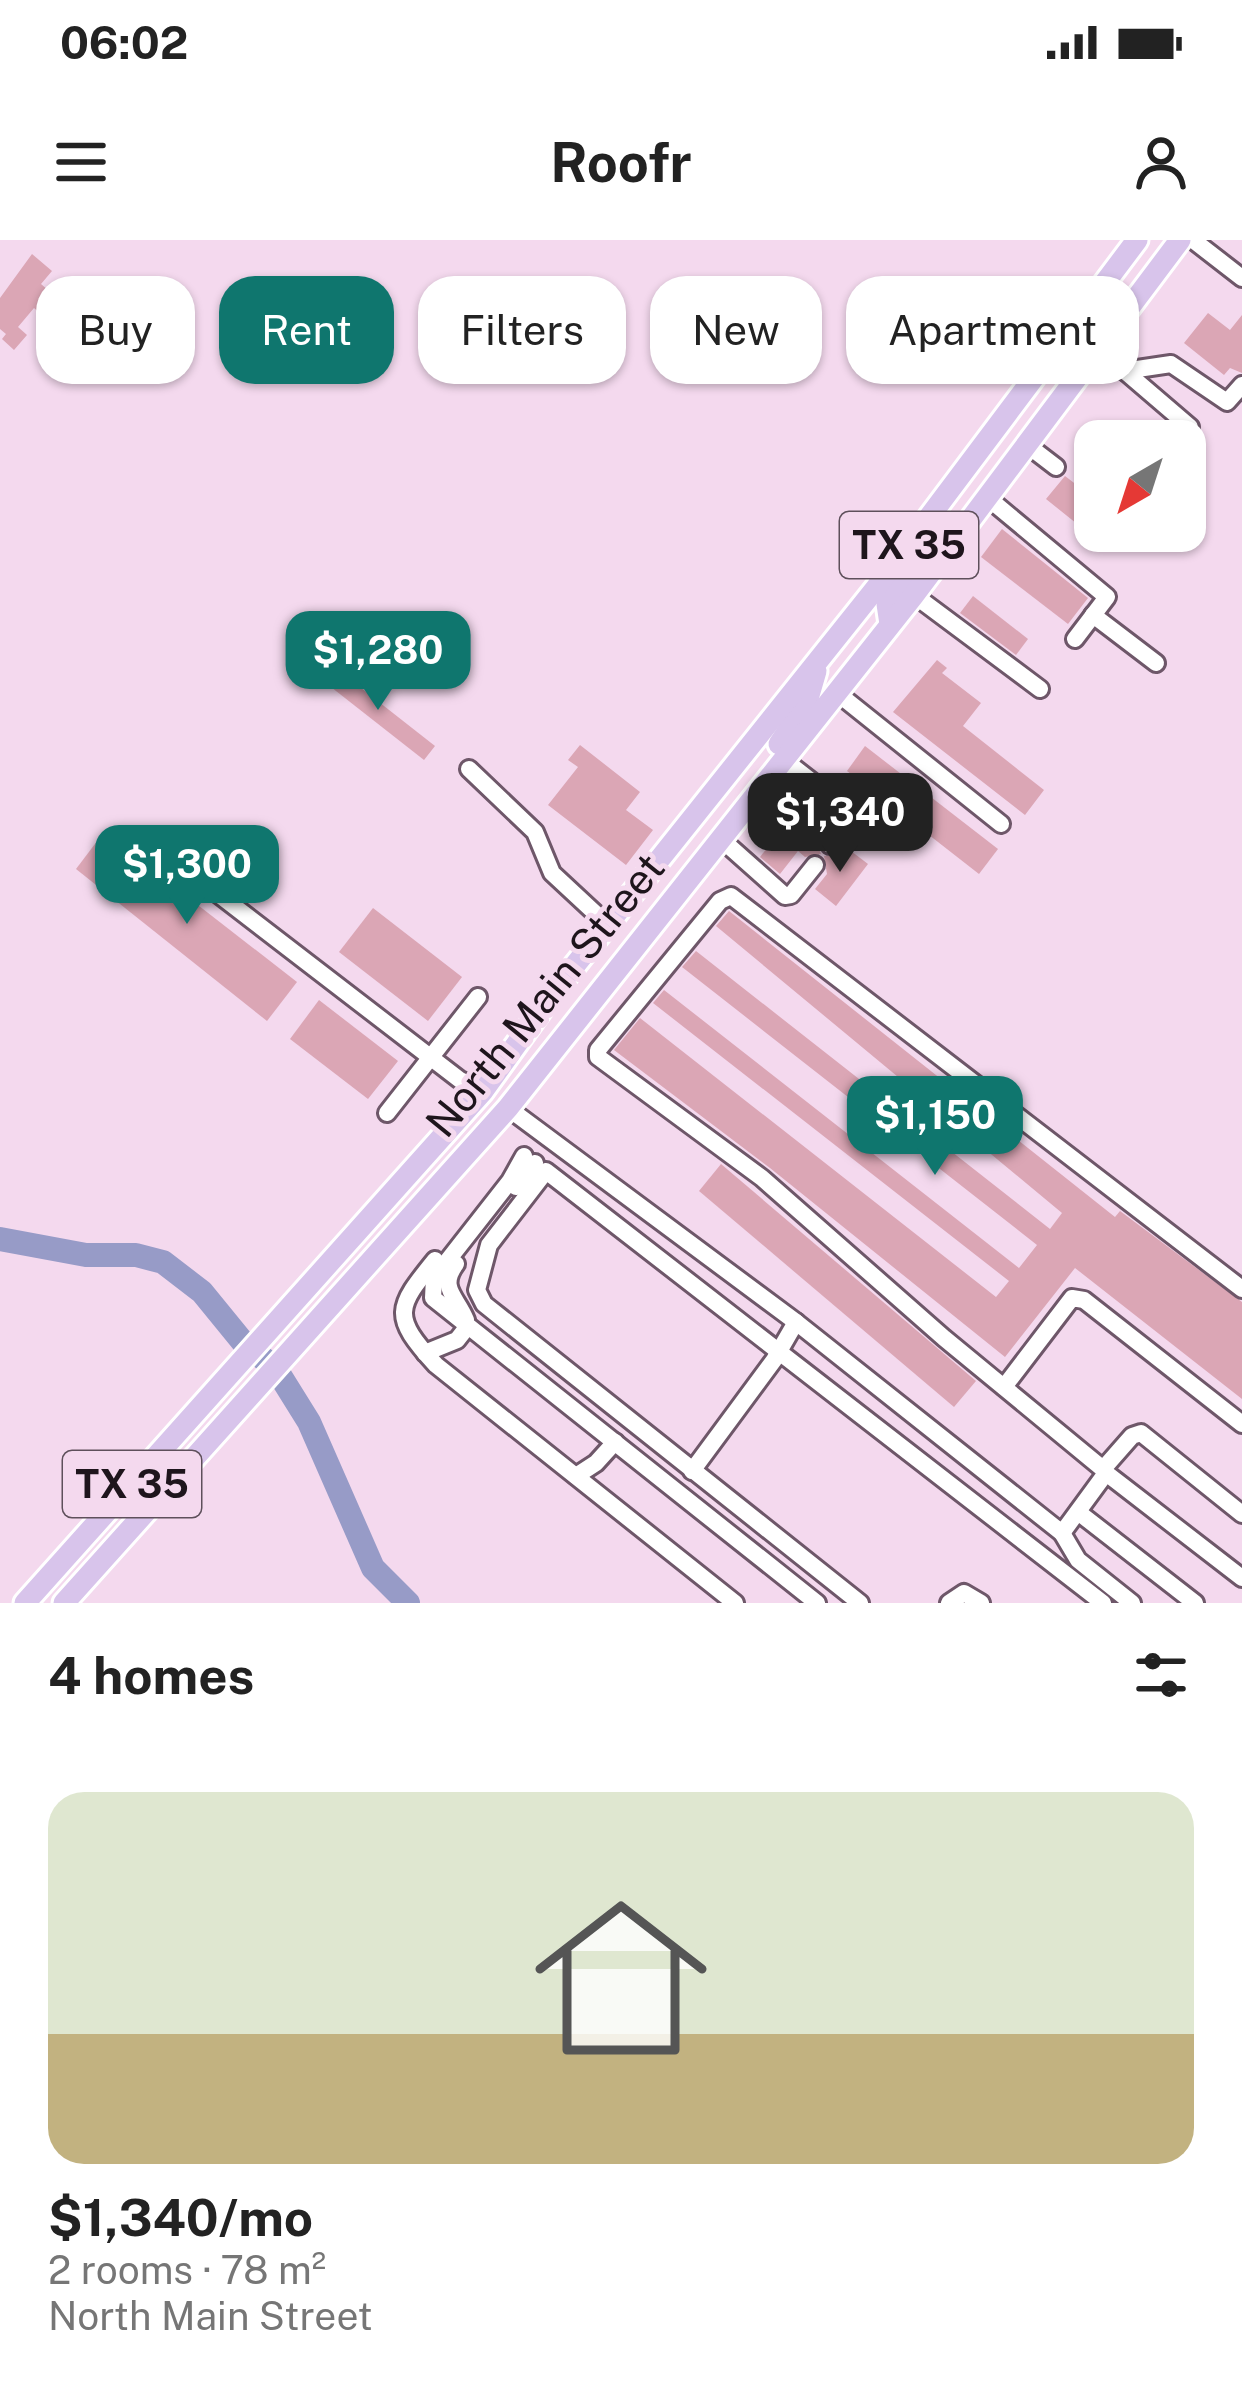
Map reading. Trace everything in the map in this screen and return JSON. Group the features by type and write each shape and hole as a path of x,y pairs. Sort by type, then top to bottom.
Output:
{"main road":[{"name":"North Main Street","path":"176,1435 483,1090 556,989 861,607 1137,240"},
{"name":"North Main Street","path":"1139,296 1180,240"},
{"name":"North Main Street","path":"124,1535 508,1108 914,595 1073,384"},
{"path":"890,624 887,604 908,575 927,521"},
{"path":"836,692 839,670 863,636 861,607"},
{"path":"783,759 778,744 807,702 820,659"},
{"path":"609,926 635,948"},
{"path":"483,1090 508,1108"},
{"path":"124,1535 122,1516 164,1466 176,1435"},
{"name":"TX 35","path":"25,1603 176,1435"},
{"name":"TX 35","path":"64,1603 124,1535"}],"street":[{"path":"1193,240 1242,278"},
{"path":"1139,368 1171,364 1227,402 1242,385"},
{"path":"1139,383 1181,420"},
{"path":"1026,444 1056,467"},
{"path":"988,498 1106,597 1075,639"},
{"path":"914,595 1040,689"},
{"path":"1093,615 1156,663"},
{"path":"836,692 1000,824"},
{"path":"783,759 851,812 830,845"},
{"path":"469,770 535,832 552,873 609,926"},
{"path":"722,839 785,896 791,896 815,865"},
{"path":"148,840 460,1080 483,1090"},
{"path":"1242,1288 730,896 720,901 598,1050 598,1057 762,1178 1004,1387 1242,1578"},
{"path":"387,1113 478,997"},
{"path":"508,1108 796,1322 1063,1533 1078,1560 1132,1603"},
{"path":"536,1129 535,1163 489,1245 477,1290 484,1304 860,1603"},
{"path":"535,1163 405,1298 403,1317 425,1353 735,1603"},
{"path":"535,1163 447,1275 446,1286 468,1326 817,1603"},
{"path":"535,1163 1103,1603"},
{"path":"1004,1387 1072,1298 1084,1300 1242,1424"},
{"path":"692,1471 774,1360 796,1322"},
{"path":"425,1353 458,1340 468,1326"},
{"path":"1063,1533 1132,1436 1141,1432 1242,1514"},
{"path":"576,1476 615,1442"},
{"path":"1078,1512 1195,1603"},
{"path":"949,1603 964,1593 981,1603"}],"building":[{"path":"32,254 52,271 36,276 36,310 18,327 27,335 14,350 2,339 6,334 0,329 0,298"},
{"path":"1208,313 1230,330 1242,315 1242,373 1230,368 1224,375 1184,343"},
{"path":"1065,476 1074,483 1074,521 1046,499"},
{"path":"1002,529 1088,598 1068,624 981,557"},
{"path":"973,596 1028,639 1016,655 960,613"},
{"path":"937,660 947,668 942,673 981,703 963,726 1044,790 1025,815 893,712"},
{"path":"333,666 435,746 424,760 322,680"},
{"path":"580,745 640,792 626,810 653,830 626,865 548,805 578,767 568,760"},
{"path":"865,746 998,849 979,874 847,771"},
{"path":"808,795 829,811 813,832 820,837 821,854 805,857 798,851 780,874 760,857"},
{"path":"104,832 297,982 267,1021 76,869"},
{"path":"847,848 868,864 836,906 815,889 827,874 824,856 842,855"},
{"path":"373,908 462,977 428,1021 339,952"},
{"path":"729,911 1115,1217 1120,1211 1242,1302 1242,1399 1075,1268 1005,1357 614,1050 640,1018 996,1297 1009,1281 653,1003 664,990 1019,1268 1037,1245 682,967 696,951 1050,1229 1062,1213 716,926"},
{"path":"319,1000 398,1061 368,1099 290,1039"},
{"path":"721,1164 976,1381 954,1407 699,1191"}],"waterway":[{"path":"0,1239 86,1255 136,1255 163,1262 202,1292 242,1341 276,1369 309,1422 373,1568 408,1603"}]}
